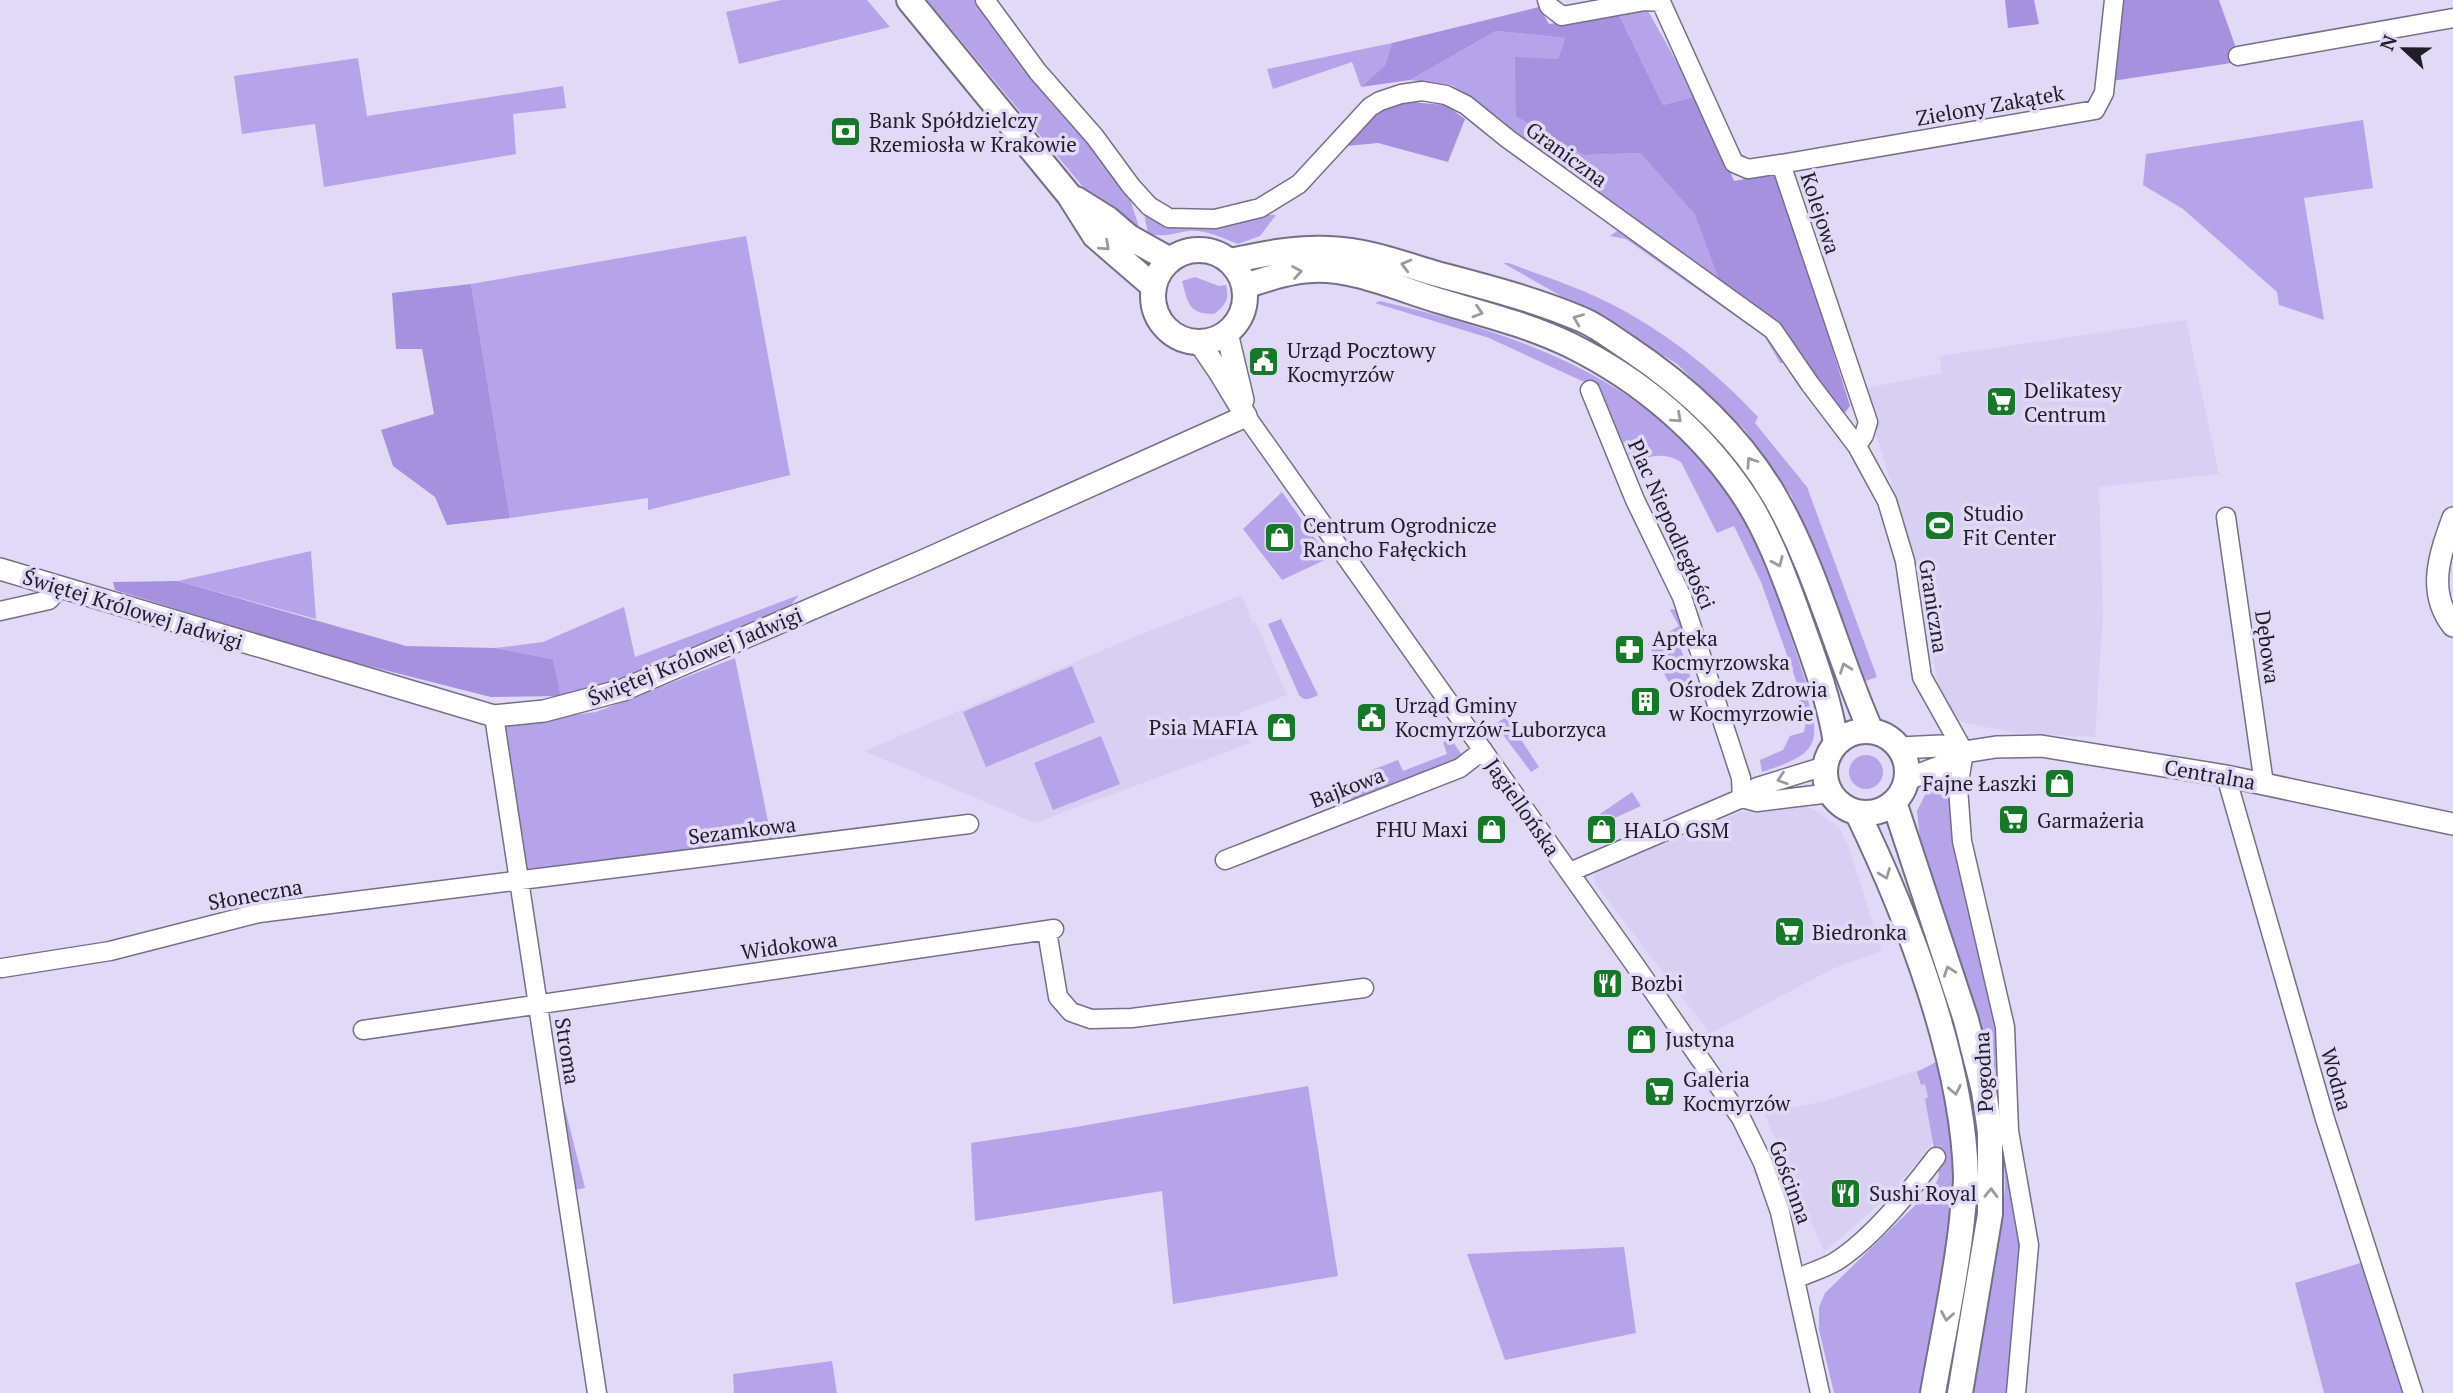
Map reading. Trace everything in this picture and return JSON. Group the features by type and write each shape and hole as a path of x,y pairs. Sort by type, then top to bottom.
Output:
{"main road":[{"path":"909,0 1069,195 1095,236 1154,287"},
{"path":"1069,195 1108,219 1129,237 1170,260"},
{"path":"1230,261 1299,248 1332,248 1363,254 1519,297 1585,321 1658,368 1700,401 1742,449 1774,496 1801,547 1871,732"},
{"path":"1204,249 1218,253 1230,261 1240,272 1245,286 1246,299 1237,324 1214,340 1199,342 1176,336 1160,320 1155,310 1154,287 1158,275 1170,260 1189,250 1204,249"},
{"path":"1245,286 1276,275 1313,269 1351,274 1529,329 1569,345 1642,388 1678,418 1710,451 1748,501 1779,563 1804,631 1827,703 1836,743"},
{"path":"1899,791 1873,812 1857,812 1840,804 1825,780 1825,766 1836,743 1850,734 1871,732 1888,737 1899,748 1906,763 1899,791 1984,1091 1990,1132 1990,1214 1960,1393"},
{"path":"1857,812 1878,855 1920,966 1947,1050 1961,1119 1966,1179 1958,1254 1933,1393"}],"street":[{"name":"Graniczna","path":"985,0 1038,72 1095,137 1131,186 1149,206 1170,218 1215,219 1260,208 1299,184 1335,148 1365,112 1380,101 1422,91 1440,93 1460,101 1508,139 1773,330 1857,446 1887,500 1905,561 1923,677 1964,752"},
{"name":"Kolejowa","path":"1547,0 1549,6 1562,16 1644,1 1661,2 1734,163 1748,169 1781,164 1868,422 1857,446"},
{"name":"Zielony Zakątek","path":"1781,164 2095,110 2104,93 2114,0"},
{"path":"2238,56 2453,18"},
{"name":"Jagiellońska","path":"1227,333 1246,416"},
{"name":"Jagiellońska","path":"1199,342 1246,416 1570,872 1742,798 1758,787 1825,766"},
{"name":"Plac Niepodległości","path":"1590,390 1636,500 1682,597 1741,778 1742,798"},
{"name":"Świętej Królowej Jadwigi","path":"0,569 494,716 544,711 624,690 925,560 1246,416"},
{"name":"Dębowa","path":"2226,517 2264,784"},
{"path":"2453,518 2437,568 2437,583 2438,597 2453,626"},
{"path":"0,611 49,600 61,587"},
{"name":"Stroma","path":"494,716 597,1393"},
{"name":"Centralna","path":"1899,748 1941,746 1964,752 1996,747 2041,746 2226,776 2453,824"},
{"name":"Bajkowa","path":"1225,860 1460,768 1482,750"},
{"name":"Centralna","path":"1899,791 1964,752"},
{"name":"Pogodna","path":"1964,752 1958,788 1962,841 2005,1027 2009,1130 2029,1245 2016,1393"},
{"name":"Wodna","path":"2226,776 2325,1119 2413,1393"},
{"name":"Jagiellońska","path":"1742,798 1757,802 1831,793"},
{"name":"Sezamkowa","path":"520,881 969,824"},
{"name":"Gościnna","path":"1570,872 1741,1118 1772,1184 1787,1237 1820,1393"},
{"name":"Słoneczna","path":"2,968 110,951 259,913 520,881"},
{"name":"Widokowa","path":"363,1030 1050,930 1058,997 1071,1012 1091,1019 1132,1018 1364,988"},
{"path":"1796,1279 1836,1261 1876,1227 1914,1186 1936,1157"}],"shaded area":[{"path":"781,0 867,0 890,27 739,64 726,12"},
{"path":"927,0 975,0 1029,76 1081,135 1130,199 1141,233 1099,206"},
{"path":"2005,0 2034,0 2039,24 2008,28"},
{"path":"2118,0 2219,0 2236,48 2238,62 2112,81"},
{"path":"1539,7 1549,24 1618,13 1663,105 1696,96 1734,181 1778,173 1850,406 1842,416 1720,283 1695,214 1640,153 1584,155 1516,116 1515,57 1558,59 1565,38 1496,31 1410,80 1361,87 1385,65 1392,43"},
{"path":"1648,11 1696,96 1663,105 1618,13"},
{"path":"1496,31 1565,38 1558,60 1584,155 1640,153 1696,214 1720,283 1452,85 1410,80"},
{"path":"1392,43 1385,65 1361,87 1352,62 1273,89 1267,69"},
{"path":"358,58 367,116 563,86 566,108 513,114 516,154 324,187 315,124 242,134 234,76"},
{"path":"1410,102 1445,105 1465,119 1448,162 1378,143 1347,146 1366,122 1380,111"},
{"path":"2363,120 2373,188 2304,198 2324,320 2279,305 2277,292 2183,209 2143,185 2146,154"},
{"path":"1144,213 1276,215 1260,236 1238,244 1200,231 1148,234"},
{"path":"1617,231 1627,233 1767,335 1784,363 1780,363 1765,337 1626,239 1610,236"},
{"path":"746,236 790,475 648,510 648,498 510,518 471,284"},
{"path":"1503,263 1579,289 1638,319 1693,357 1758,417 1755,423 1807,487 1877,677 1863,682 1792,497 1745,430 1677,364 1586,307"},
{"path":"1195,277 1219,286 1226,285 1226,302 1214,314 1199,312 1190,306 1182,281"},
{"path":"471,284 510,518 447,525 435,497 393,466 381,430 434,414 422,349 396,349 392,293"},
{"path":"1380,301 1485,330 1536,349 1585,371 1631,398 1673,431 1710,471 1742,517 1763,560 1810,695 1807,698 1814,729 1813,740 1801,755 1762,772 1760,760 1783,750 1790,736 1804,732 1806,722 1795,688 1798,686 1761,582 1734,526 1717,533 1681,462 1657,456 1633,463 1597,388 1589,382 1489,338 1375,303"},
{"path":"2186,320 2219,474 2099,487 2103,613 2095,737 2015,733 1958,721 1939,687 1897,501 1861,389 1942,373 1939,356"},
{"path":"1282,492 1329,558 1282,580 1243,529"},
{"path":"311,551 316,619 178,581"},
{"path":"178,581 406,646 495,648 553,659 561,696 491,697 329,656 115,590 113,582"},
{"path":"799,595 790,606 638,673 561,696 553,659 495,648 543,642 624,607 635,657"},
{"path":"1242,595 1287,695 1239,713 1251,743 1035,823 864,751 1134,637"},
{"path":"1670,610 1678,611 1689,629 1676,634 1691,679 1672,688 1648,644 1679,626"},
{"path":"1281,619 1318,695 1312,698 1306,699 1299,695 1268,624"},
{"path":"735,658 772,841 528,871 504,724 596,712"},
{"path":"1072,666 1095,722 986,767 963,712"},
{"path":"1506,717 1539,767 1531,772 1495,724"},
{"path":"1101,736 1120,784 1053,810 1034,763"},
{"path":"1451,739 1462,755 1458,761 1354,806 1350,796 1377,785 1372,770 1398,760 1403,771 1447,754 1443,742"},
{"path":"1866,755 1878,760 1883,772 1878,784 1866,789 1854,784 1849,772 1854,760"},
{"path":"1956,777 2000,1026 2024,1247 2013,1393 1973,1393 2002,1222 2005,1186 2003,1143 1995,1070 1955,943 1929,877 1917,811 1934,784"},
{"path":"1632,792 1641,806 1606,822 1604,820 1596,823 1600,814"},
{"path":"1804,806 1815,810 1839,827 1849,848 1882,951 1832,969 1710,1034 1594,882 1594,876 1596,872 1740,812"},
{"path":"1936,1062 1949,1122 1951,1197 1939,1296 1920,1393 1834,1393 1819,1330 1819,1307 1825,1293 1934,1187 1939,1176 1925,1099 1928,1097 1925,1084 1921,1085 1917,1072"},
{"path":"1924,1068 1937,1137 1890,1195 1824,1252 1762,1109 1790,1104 1792,1108 1828,1100"},
{"path":"1308,1086 1338,1276 1173,1304 1162,1191 975,1221 971,1143"},
{"path":"560,1089 585,1188 571,1191 556,1090"},
{"path":"1624,1247 1636,1333 1505,1360 1467,1254"},
{"path":"2367,1261 2409,1393 2324,1393 2295,1283"},
{"path":"832,1361 837,1393 734,1393 733,1374"}],"place":[{"name":"Bank Spółdzielczy Rzemiosła w Krakowie","path":"846,132"},
{"name":"Urząd Pocztowy Kocmyrzów","path":"1264,362"},
{"name":"Delikatesy Centrum","path":"2001,402"},
{"name":"Studio Fit Center","path":"1940,525"},
{"name":"Centrum Ogrodnicze Rancho Fałęckich","path":"1280,537"},
{"name":"Apteka Kocmyrzowska","path":"1629,650"},
{"name":"Ośrodek Zdrowia w Kocmyrzowie","path":"1646,701"},
{"name":"Urząd Gminy Kocmyrzów-Luborzyca","path":"1372,717"},
{"name":"Psia MAFIA","path":"1281,727"},
{"name":"Fajne Łaszki","path":"2060,783"},
{"name":"Garmażeria","path":"2014,820"},
{"name":"FHU Maxi","path":"1491,829"},
{"name":"HALO GSM","path":"1601,830"},
{"name":"Biedronka","path":"1789,932"},
{"name":"Bozbi","path":"1608,983"},
{"name":"Justyna","path":"1642,1039"},
{"name":"Galeria Kocmyrzów","path":"1660,1091"},
{"name":"Sushi Royal","path":"1846,1193"}]}
